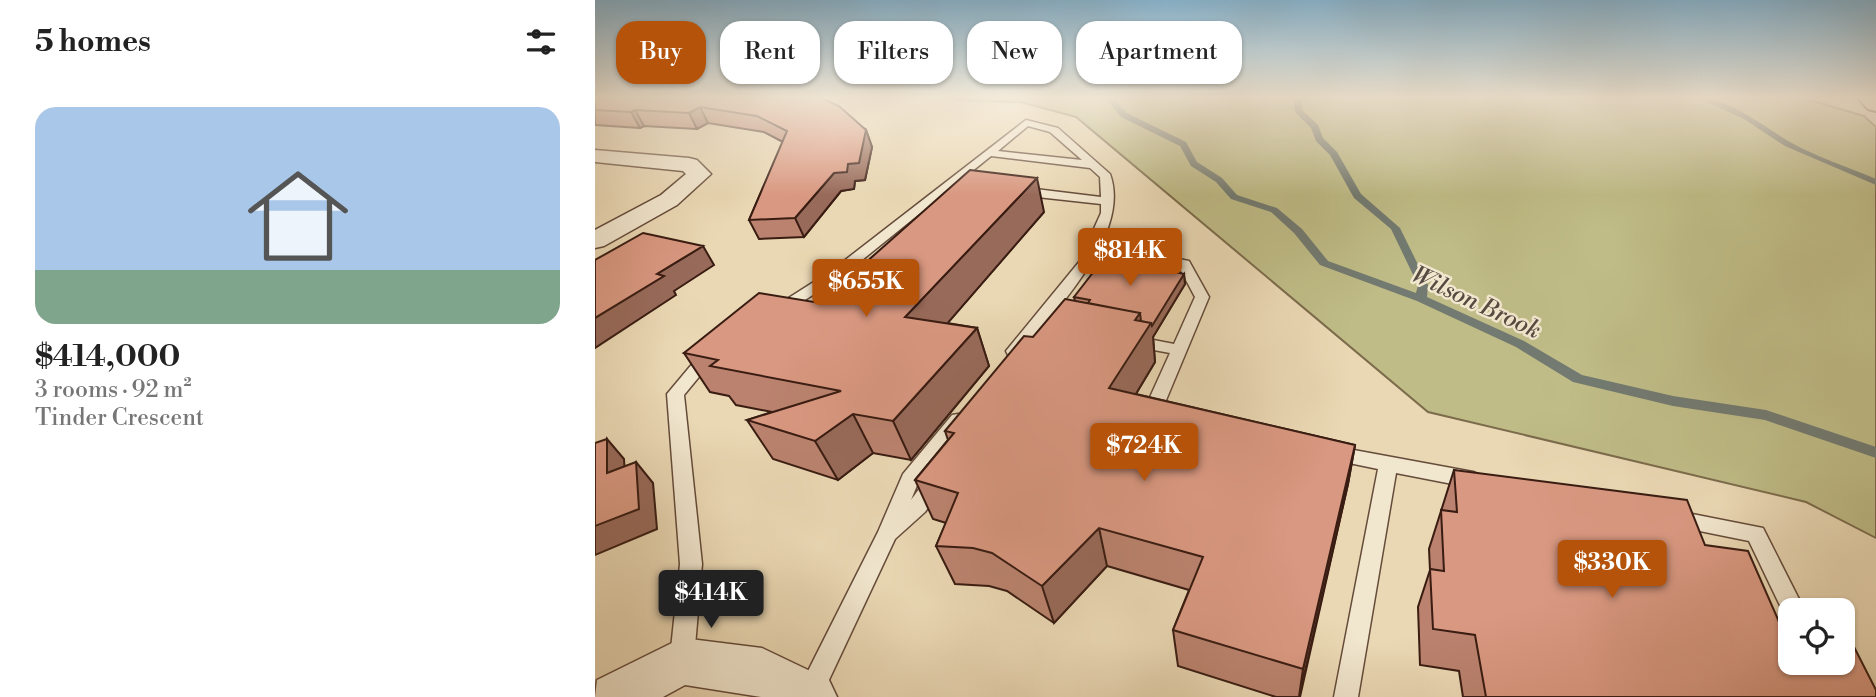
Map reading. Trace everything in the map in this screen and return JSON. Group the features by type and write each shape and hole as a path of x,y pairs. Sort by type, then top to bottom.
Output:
{"street":[{"path":"595,156 689,165 700,174 669,200 595,240"},
{"path":"614,697 682,661 762,672 810,696"}],"lane":[{"path":"765,319 836,274 957,184 1016,131"},
{"path":"1006,360 1085,263 1107,213 1106,176 1054,131"},
{"path":"989,153 1094,165"},
{"path":"1003,189 1107,201"},
{"path":"1122,252 1184,264 1202,297 1149,418 1163,420"},
{"path":"1112,337 1179,350"},
{"path":"682,661 691,564 675,394 706,357 718,349"},
{"path":"810,696 888,533 910,480 971,404"},
{"path":"1322,451 1497,485"},
{"path":"888,533 918,506 951,464"},
{"path":"1346,697 1388,464"},
{"path":"1661,516 1756,534 1788,598"}],"shaded area":[{"path":"1092,131 1876,131 1876,538 1806,502 1428,412"}],"building":[{"path":"787,131 866,131 859,163 848,164 847,172 834,173 795,218 749,220"},
{"path":"970,170 1037,178 905,317 977,328 893,421 853,414 815,441 747,420 841,391 710,366 718,360 684,353 759,293 820,303"},
{"path":"643,233 703,246 657,274 664,276 595,318 595,260"},
{"path":"1105,257 1184,274 1152,326 1151,323 1141,321 1140,313 1088,303 1090,300 1074,297"},
{"path":"1065,299 1140,313 1135,320 1151,323 1109,388 1355,445 1303,669 1173,630 1203,557 1099,528 1042,586 992,553 973,548 936,546 958,493 915,480 954,433 945,431 1024,336 1033,337"},
{"path":"607,439 607,473 636,462 639,509 595,526 595,443"},
{"path":"1454,470 1687,500 1705,545 1748,551 1778,619 1778,675 1855,675 1855,649 1876,690 1876,697 1486,697 1475,635 1433,629 1430,569 1444,571 1441,510 1457,512"}],"waterway":[{"name":"Wilson Brook","path":"1156,131 1183,144 1194,164 1219,180 1234,197 1274,210 1298,231 1324,263 1421,299"},
{"path":"1316,131 1319,139 1334,154 1357,196 1395,228 1423,285 1421,299"},
{"path":"1768,131 1788,144 1876,182"},
{"name":"Wilson Brook","path":"1421,299 1520,344 1578,379 1673,401 1766,415 1876,453"}]}
